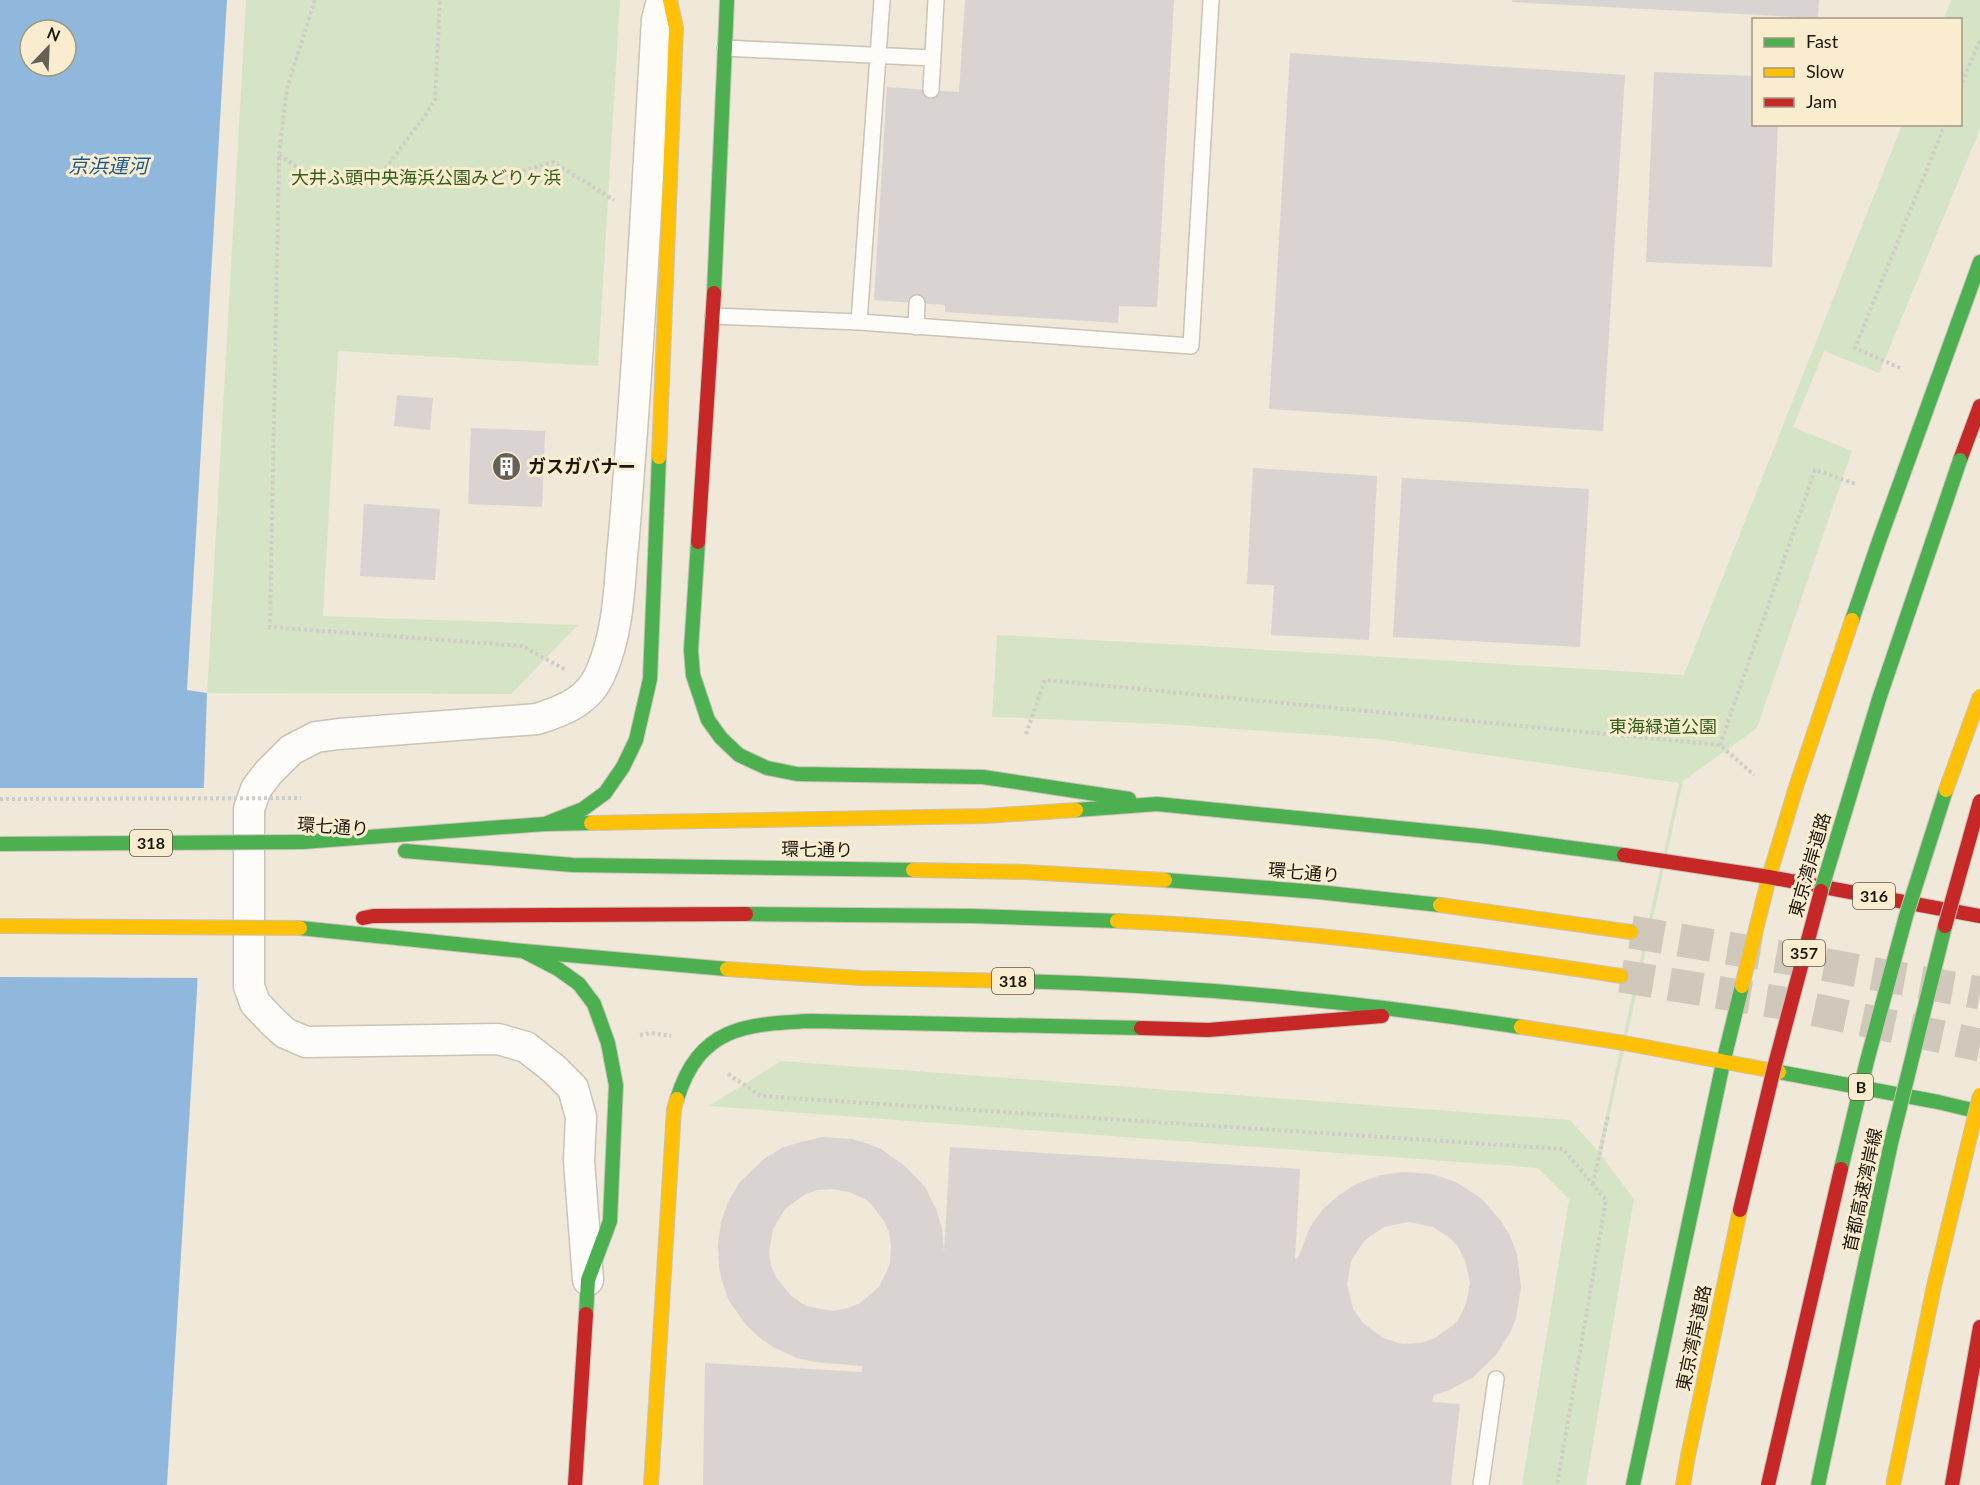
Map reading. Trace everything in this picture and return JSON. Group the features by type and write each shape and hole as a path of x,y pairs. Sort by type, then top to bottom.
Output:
{"main road":[{"path":"545,824 583,809 605,793 623,767 636,740 650,679 676,28 670,0"},
{"path":"728,0 713,316 691,650 693,675 708,720 721,738 739,756 767,768 797,774 982,777 1157,804"},
{"path":"1633,1485 1723,1063 1768,877 1879,541 1980,262"},
{"name":"東京湾岸道路","path":"1683,1485 1727,1268 1767,1095 1807,939 1870,727 1980,406"},
{"name":"B","path":"1768,1485 1816,1270 1870,1049 1906,916 1947,783 1980,696"},
{"name":"首都高速湾岸線","path":"1818,1485 1891,1143 1939,949 1980,801"},
{"name":"318","path":"302,842 545,824 985,816 1157,804 1489,837 1768,877"},
{"name":"環七通り","path":"0,844 302,842 573,865 1025,872 1318,892 1476,909 1632,932"},
{"name":"316","path":"1768,877 1980,916"},
{"name":"318","path":"300,928 373,916 1026,917 1174,923 1321,936 1473,953 1621,976"},
{"name":"318","path":"0,926 300,928 759,972 860,978 1019,981 1188,988 1426,1012 1624,1043 1938,1102 1980,1112"},
{"path":"524,951 558,969 579,984 594,1004 608,1043 616,1085 610,1221 588,1280 575,1485"},
{"path":"651,1485 674,1109 677,1093 691,1064 711,1042 726,1032 772,1022 811,1021 1208,1030 1426,1012"},
{"path":"1893,1485 1934,1286 1980,1095"},
{"path":"1952,1485 1980,1327"}],"street":[{"path":"588,1280 579,1161 581,1117 573,1088 554,1069 526,1047 498,1039 306,1042 285,1033 255,1003 249,986 249,809 256,789 268,773 291,750 316,737 537,718 563,711 579,700 600,674 614,637 620,584 638,361 657,20 662,0"}],"lane":[{"path":"859,322 882,0"},
{"path":"931,90 936,0"},
{"path":"713,316 859,322 1191,346 1211,0"},
{"path":"725,48 932,58"},
{"path":"916,327 917,303"},
{"path":"1481,1485 1496,1379"}],"path":[{"path":"315,0 287,88 279,155 270,627 522,646 568,671"},
{"path":"378,178 435,100 440,0"},
{"path":"1962,83 1980,40"},
{"path":"1900,368 1854,348 1945,126"},
{"path":"279,155 314,178 490,180 552,162 619,204"},
{"path":"1720,745 1815,470 1856,484"},
{"path":"1026,734 1046,680 1720,745 1754,775"},
{"path":"0,799 301,798"},
{"path":"636,1036 651,1033 672,1036"},
{"path":"726,1073 761,1096 1563,1149 1606,1200 1557,1485"},
{"path":"1593,1184 1608,1116"}],"green space":[{"name":"大井ふ頭中央海浜公園みどりヶ浜","path":"246,0 620,0 598,366 338,351 323,616 578,625 511,694 207,693"},
{"name":"東海緑道公園","path":"1951,0 1980,0 1980,129 1879,373 1824,351 1793,427 1852,451 1757,728 1683,781 1601,1155 1634,1199 1586,1485 1522,1485 1569,1199 1538,1168 709,1106 781,1061 1570,1120 1598,1151 1679,783 1378,739 1163,724 992,717 997,635 1684,675 1902,126 1962,126 1962,18 1944,18"}],"water":[{"name":"京浜運河","path":"0,0 227,0 187,690 207,693 197,991 167,1485 0,1485"}],"pier":[{"path":"0,788 207,788 201,978 0,977"}],"building":[{"path":"965,0 1174,0 1157,307 1119,306 1118,323 945,312 945,305 874,300 887,87 959,92"},
{"path":"1512,0 1819,0 1818,18 1512,2"},
{"path":"1290,53 1625,75 1603,431 1269,409"},
{"path":"1654,72 1752,76 1752,126 1778,126 1772,267 1646,262"},
{"path":"397,395 433,398 430,430 394,426"},
{"name":"ガスガバナー","path":"471,428 545,431 542,507 468,504"},
{"path":"1253,468 1377,476 1369,640 1271,635 1274,585 1247,584"},
{"path":"1402,478 1589,489 1580,647 1393,637"},
{"path":"364,504 440,509 435,580 360,576"},
{"path":"822,1137 852,1139 881,1149 905,1166 925,1187 936,1209 942,1228 944,1253 950,1147 1300,1169 1295,1259 1298,1258 1310,1227 1323,1209 1358,1183 1381,1175 1402,1172 1432,1174 1456,1182 1482,1199 1501,1221 1510,1236 1517,1254 1521,1287 1516,1318 1496,1355 1472,1378 1434,1395 1432,1402 1460,1404 1451,1485 703,1485 705,1363 862,1372 862,1366 815,1362 797,1358 773,1347 747,1326 729,1301 722,1281 718,1244 721,1222 728,1202 740,1182 764,1159 782,1148","holes":["832,1189 849,1192 871,1204 884,1221 891,1245 890,1264 879,1287 860,1303 833,1311 806,1306 791,1296 776,1277 771,1266 769,1252 773,1229 785,1209 804,1195 817,1190","1409,1222 1433,1227 1450,1238 1457,1245 1465,1260 1470,1283 1466,1304 1458,1320 1452,1326 1435,1338 1421,1343 1402,1344 1383,1338 1363,1323 1353,1309 1347,1284 1351,1261 1365,1240 1384,1227"]}],"tunnel":[{"path":"1631,932 1980,993"},
{"path":"1621,976 1788,1004 1980,1045"}],"traffic: fast":[{"path":"714,293 727,0"},
{"path":"1852,620 1980,262"},
{"path":"545,824 583,809 605,793 623,767 636,740 650,679 659,457"},
{"path":"1821,891 1879,699 1960,460"},
{"path":"698,542 691,650 693,675 708,720 721,738 739,755 767,768 797,774 983,777 1129,799"},
{"path":"1841,1169 1906,916 1946,790"},
{"path":"1076,810 1157,804 1489,837 1624,855"},
{"path":"302,842 545,824 591,823"},
{"path":"0,844 302,842"},
{"path":"405,851 573,865 913,870"},
{"path":"1165,880 1318,892 1440,905"},
{"path":"746,914 972,916 1117,921"},
{"path":"1818,1485 1891,1143 1945,926"},
{"path":"300,928 727,969"},
{"path":"523,951 558,969 579,984 594,1004 608,1043 616,1085 610,1221 588,1280 586,1314"},
{"path":"1016,981 1206,990 1395,1009 1521,1027"},
{"path":"1633,1485 1723,1063 1742,986"},
{"path":"677,1099 686,1075 698,1057 712,1043 727,1034 765,1024 811,1021 1141,1028"},
{"path":"1779,1072 1980,1112"}],"traffic: slow":[{"path":"659,457 676,28 670,0"},
{"path":"1742,986 1769,877 1796,787 1852,620"},
{"path":"1946,790 1980,696"},
{"path":"591,823 985,816 1076,810"},
{"path":"913,870 1025,872 1165,880"},
{"path":"1440,905 1631,932"},
{"path":"1117,921 1180,924 1369,941 1621,976"},
{"path":"0,926 300,928"},
{"path":"727,969 860,978 1016,981"},
{"path":"1521,1027 1624,1043 1779,1072"},
{"path":"1893,1485 1934,1286 1980,1095"},
{"path":"651,1485 674,1109 677,1099"},
{"path":"1688,1456 1740,1210"},
{"path":"1683,1485 1688,1456"}],"traffic: jam":[{"path":"698,542 714,293"},
{"path":"1960,460 1980,406"},
{"path":"1945,926 1980,801"},
{"path":"1624,855 1769,877 1980,916"},
{"path":"1740,1210 1774,1068 1821,891"},
{"path":"363,918 373,916 746,914"},
{"path":"1141,1028 1208,1030 1382,1016"},
{"path":"1768,1485 1841,1169"},
{"path":"575,1485 586,1314"},
{"path":"1952,1485 1980,1327"}],"place":[{"name":"ガスガバナー","path":"507,467"}]}
